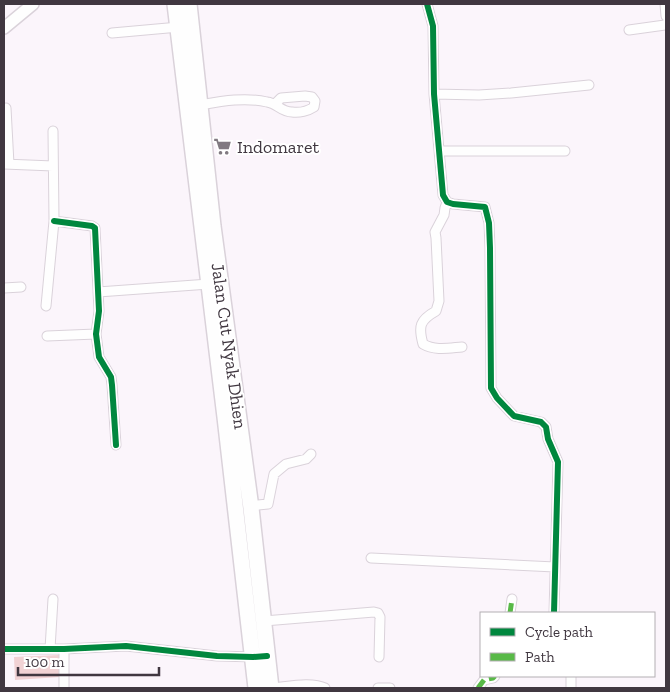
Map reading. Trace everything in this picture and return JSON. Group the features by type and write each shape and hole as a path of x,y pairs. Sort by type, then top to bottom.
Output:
{"highway":[{"name":"Jalan Cut Nyak Dhien","path":"175,4 209,284 260,657 271,688"},
{"name":"Jalan Cut Nyak Dhien","path":"189,4 213,226 251,508 264,621 256,688"}],"main road":[{"path":"4,28 33,4"}],"street":[{"path":"427,4 433,26 434,94 443,195 447,202 453,204 485,207 489,223 490,388 514,416 541,422 546,428 548,439 558,462 554,612"},
{"path":"665,4 666,16"},
{"path":"629,30 665,26 666,24"},
{"path":"112,33 178,27"},
{"path":"434,94 487,94 589,85"},
{"path":"200,105 230,99 267,101 275,104"},
{"path":"6,108 6,164 53,166"},
{"path":"46,306 54,221 53,131"},
{"path":"439,151 565,151"},
{"path":"447,202 444,216 435,232 439,301 436,310 422,321 420,335 423,344 427,347 462,346"},
{"path":"54,221 95,228 99,311 96,334 99,357 110,377 112,385 116,445"},
{"path":"98,292 209,284"},
{"path":"4,288 21,287"},
{"path":"47,336 96,334"},
{"path":"251,508 268,504 274,474 279,468 286,464 306,459 311,454"},
{"path":"371,558 555,567"},
{"path":"510,612 512,599"},
{"path":"50,649 53,600"},
{"path":"264,621 378,613 380,617 379,657"},
{"path":"4,649 126,646 217,656 260,657"},
{"path":"64,649 64,688"},
{"path":"478,688 484,680 494,677"},
{"path":"271,688 308,685 325,688"},
{"path":"378,688 390,688"}],"shaded area":[{"path":"59,655 60,677 15,680 14,657"}],"marked path":[{"path":"510,612 512,599"},
{"path":"478,688 484,680 494,677"}],"cycle path":[{"path":"427,4 433,26 434,94 443,195 447,202 453,204 485,207 489,223 491,388 497,398 514,416 541,422 546,427 548,439 558,462 554,612"},
{"path":"54,221 95,228 99,311 96,334 99,357 111,377 116,445"},
{"path":"4,649 126,646 217,656 267,656"}],"place":[{"name":"Indomaret","path":"223,147"}]}
